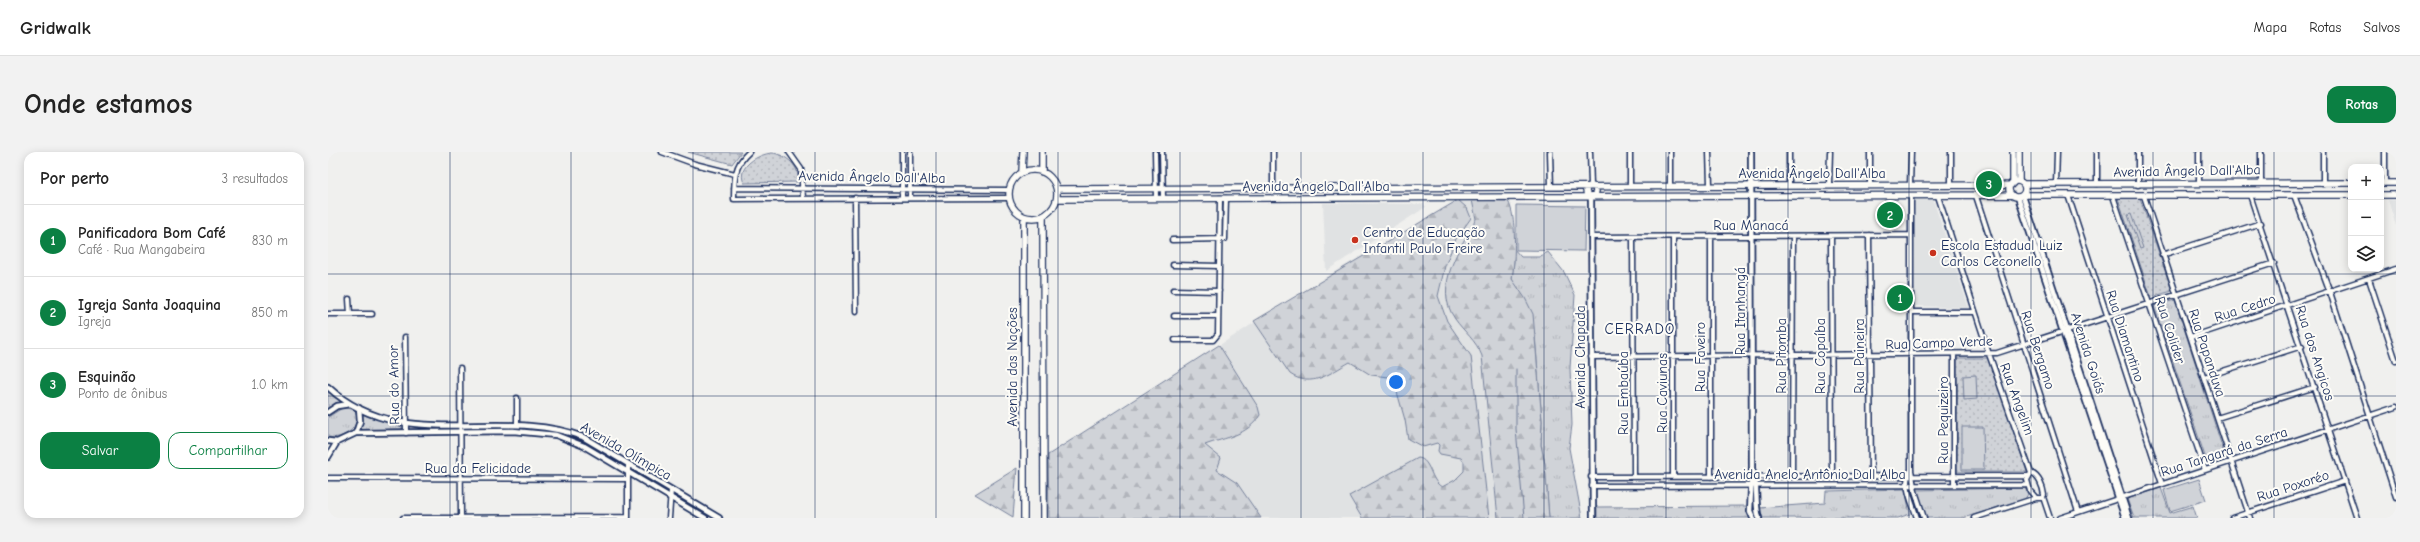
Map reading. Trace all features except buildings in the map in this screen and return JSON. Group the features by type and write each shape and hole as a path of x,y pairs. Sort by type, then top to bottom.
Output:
{"main road":[{"path":"1022,172 1023,152"},
{"path":"1042,152 1042,172"},
{"path":"2013,152 2017,183 2022,196"},
{"path":"2012,195 2009,189 2017,183 2019,152"},
{"path":"1032,170 1042,172 1052,178 1057,189 1057,198 1052,209 1043,217 1030,218 1024,216 1017,212 1009,198 1009,190 1012,183 1022,172 1032,170"},
{"name":"Avenida Ângelo Dall'Alba","path":"1057,189 1162,190 1789,184 1910,185 2017,183 2138,185 2261,182 2348,183"},
{"path":"2294,195 2292,190 2296,183"},
{"path":"2384,183 2396,183"},
{"path":"2338,195 2341,188 2339,184"},
{"path":"1910,185 1911,196"},
{"path":"2113,196 2113,190 2119,185"},
{"path":"1591,186 1586,191 1592,196"},
{"name":"Avenida Ângelo Dall'Alba","path":"1057,198 2348,195"},
{"path":"2384,195 2396,195"},
{"name":"Avenida das Nações","path":"1024,216 1024,518"},
{"path":"1043,217 1044,518"}],"street":[{"path":"662,152 695,164 735,174"},
{"path":"734,188 735,174 740,163 749,152"},
{"path":"788,152 800,169 803,188 802,198"},
{"path":"902,152 902,198"},
{"path":"910,152 910,198"},
{"path":"1155,152 1156,198"},
{"path":"1162,152 1163,198"},
{"path":"1273,152 1273,189"},
{"path":"1550,152 1553,187"},
{"path":"1590,152 1591,186"},
{"path":"1630,152 1630,186"},
{"path":"1670,152 1670,186"},
{"path":"1710,152 1710,185"},
{"name":"Rua Itanhangá","path":"1751,152 1751,356 1753,486 1750,511 1753,518"},
{"path":"1789,152 1789,184"},
{"path":"1830,152 1830,184"},
{"path":"1870,152 1870,185"},
{"path":"1910,152 1910,185"},
{"path":"1950,184 1951,152"},
{"path":"2056,184 2057,152"},
{"path":"2097,152 2097,184"},
{"path":"2138,152 2138,185"},
{"path":"2199,152 2199,184"},
{"path":"2261,152 2261,182"},
{"path":"2323,152 2323,184"},
{"path":"2384,168 2385,152"},
{"name":"Avenida Ângelo Dall'Alba","path":"1009,190 734,188 734,199 1009,198"},
{"name":"Rua Diamantino","path":"2068,195 2162,484"},
{"name":"Rua dos Angicos","path":"2250,195 2261,223 2302,346 2357,518"},
{"path":"2294,195 2330,292 2396,497"},
{"name":"Avenida Chapada","path":"1592,196 1591,358 1593,518"},
{"path":"1911,196 1911,470 1915,491 1924,518"},
{"name":"Rua Angelim","path":"1938,196 2029,475"},
{"name":"Rua Bergamo","path":"1976,196 2078,512"},
{"name":"Avenida Goiás","path":"2022,196 2068,331 2120,497 2125,518"},
{"name":"Avenida Goiás","path":"2022,196 2062,333 2120,497 2129,518"},
{"name":"Rua Colider","path":"2113,196 2205,470"},
{"name":"Rua Papanduva","path":"2144,196 2162,255 2177,295 2250,518"},
{"path":"855,198 856,312"},
{"path":"1175,340 1213,340 1218,334 1219,266 1223,198"},
{"path":"1172,240 1225,239 1223,198"},
{"path":"2162,255 2261,223"},
{"name":"Rua Manacá","path":"1591,237 1911,235"},
{"name":"Rua Faveiro","path":"1711,236 1711,477"},
{"name":"Rua Pitomba","path":"1792,477 1793,236"},
{"name":"Rua Copaíba","path":"1831,236 1832,477"},
{"name":"Rua Paineira","path":"1869,236 1871,477"},
{"name":"Rua Embaúba","path":"1633,237 1634,477"},
{"name":"Rua Caviunas","path":"1673,477 1674,237"},
{"name":"Rua Campo Verde","path":"1591,358 1911,356 1989,354 2025,345 2274,263"},
{"path":"1173,265 1219,266"},
{"name":"Rua Cedro","path":"2191,337 2396,269"},
{"path":"2369,278 2396,360"},
{"path":"1173,290 1219,290"},
{"path":"350,299 350,314"},
{"path":"1911,312 1975,312"},
{"path":"328,314 372,314"},
{"path":"1174,316 1218,316"},
{"name":"Rua do Amor","path":"405,337 406,433"},
{"path":"2204,377 2302,346"},
{"name":"Rua Pequizeiro","path":"1954,355 1954,485"},
{"path":"460,368 461,518"},
{"name":"Avenida Olímpica","path":"328,387 350,404 395,422 406,424 460,426 544,426 567,431 583,437 719,518"},
{"path":"2217,418 2314,387"},
{"path":"517,398 517,425"},
{"path":"328,412 337,406 350,404"},
{"name":"Rua Tangará da Serra","path":"2060,518 2396,407"},
{"path":"328,441 337,442 356,433 360,426 359,408"},
{"name":"Avenida Olímpica","path":"356,433 513,431 556,435 584,446 705,518"},
{"path":"328,457 337,442"},
{"path":"403,518 628,518 628,464"},
{"path":"1911,470 1907,477 1917,518"},
{"path":"2029,475 2028,485 2036,498"},
{"path":"1592,477 1913,477 2029,475 2039,480 2050,518"},
{"path":"1628,477 1626,481 1629,486"},
{"name":"Rua da Felicidade","path":"328,478 461,480 628,479"},
{"name":"Rua Poxoréo","path":"2232,518 2345,481"},
{"name":"Avenida Anelo Antônio Dall Alba","path":"1592,486 2028,485"},
{"name":"Rua Itanhangá","path":"1753,486 1759,518"},
{"path":"669,518 671,490"},
{"path":"1974,518 2043,497"}],"shaded area":[{"name":"Escola Estadual Luiz Carlos Ceconello","path":"1914,199 1933,199 1969,308 1915,306"},
{"path":"1458,200 1472,200 1476,219 1468,234 1477,343 1482,356 1498,518 1049,518 1048,455 1329,275"},
{"path":"2388,200 2396,200 2396,226"},
{"path":"1323,203 1424,204 1426,207 1326,271"}],"green space":[{"path":"688,152 741,152 732,164"},
{"path":"772,153 782,156 795,166 798,176 797,182 744,183 742,177 746,166 755,158"},
{"path":"2118,198 2140,198 2172,291 2151,297"},
{"path":"1458,200 1467,208 1471,218 1456,239 1445,266 1438,296 1447,321 1471,356 1489,518 1362,518 1349,496 1418,458 1426,462 1435,480 1442,487 1455,480 1464,471 1464,462 1461,458 1440,454 1438,451 1439,445 1437,443 1423,447 1408,439 1405,420 1397,392 1388,377 1371,375 1350,362 1321,378 1306,380 1298,378 1290,374 1254,321"},
{"path":"1472,200 1508,201 1511,208 1514,228 1514,261 1512,279 1525,298 1533,314 1542,421 1541,445 1545,464 1549,518 1498,518 1482,356 1473,341 1455,319 1449,306 1446,293 1451,267 1476,219"},
{"path":"1516,205 1585,206 1584,251 1516,250"},
{"path":"2131,214 2143,248 2140,249 2128,215"},
{"path":"1513,248 1521,257 1539,257 1548,252 1564,272 1575,295 1570,368 1572,425 1569,448 1582,518 1549,518 1545,464 1541,445 1542,421 1535,335 1512,279 1514,261"},
{"path":"2175,300 2226,459 2208,465 2154,306"},
{"path":"1219,345 1258,407 1260,415 1255,422 1242,432 1205,445 1221,458 1217,470 1237,483 1261,518 1049,518 1048,455"},
{"path":"1957,358 1989,358 2027,472 1957,472"},
{"path":"1976,375 1977,399 1964,400 1963,376"},
{"path":"329,391 342,402 328,408"},
{"path":"344,407 355,410 357,422 350,431 345,434 334,438 328,437 328,417"},
{"path":"363,414 402,427 402,429 361,430"},
{"path":"1962,427 1983,427 1984,470 1962,470"},
{"path":"1017,468 1013,517 975,494"},
{"path":"2199,479 2206,500 2170,511 2164,490"},
{"path":"2025,488 2028,494 2025,499 1963,518 1925,518 1917,490"},
{"path":"2161,488 2170,513 2193,506 2197,518 2134,518 2127,499"},
{"path":"1905,489 1910,514 1898,518 1762,518 1759,508 1825,503 1826,491"},
{"path":"1747,506 1750,518 1597,518 1597,507"}],"waterway":[{"path":"1516,369 1516,429 1524,518"}],"place":[{"name":"Esquinão","path":"1989,184"},
{"name":"Igreja Santa Joaquina","path":"1890,215"},
{"name":"Centro de Educação Infantil Paulo Freire","path":"1355,240"},
{"name":"Escola Estadual Luiz Carlos Ceconello","path":"1933,253"},
{"name":"Panificadora Bom Café","path":"1900,298"}],"district":[{"name":"CERRADO","path":"1640,329"}]}
